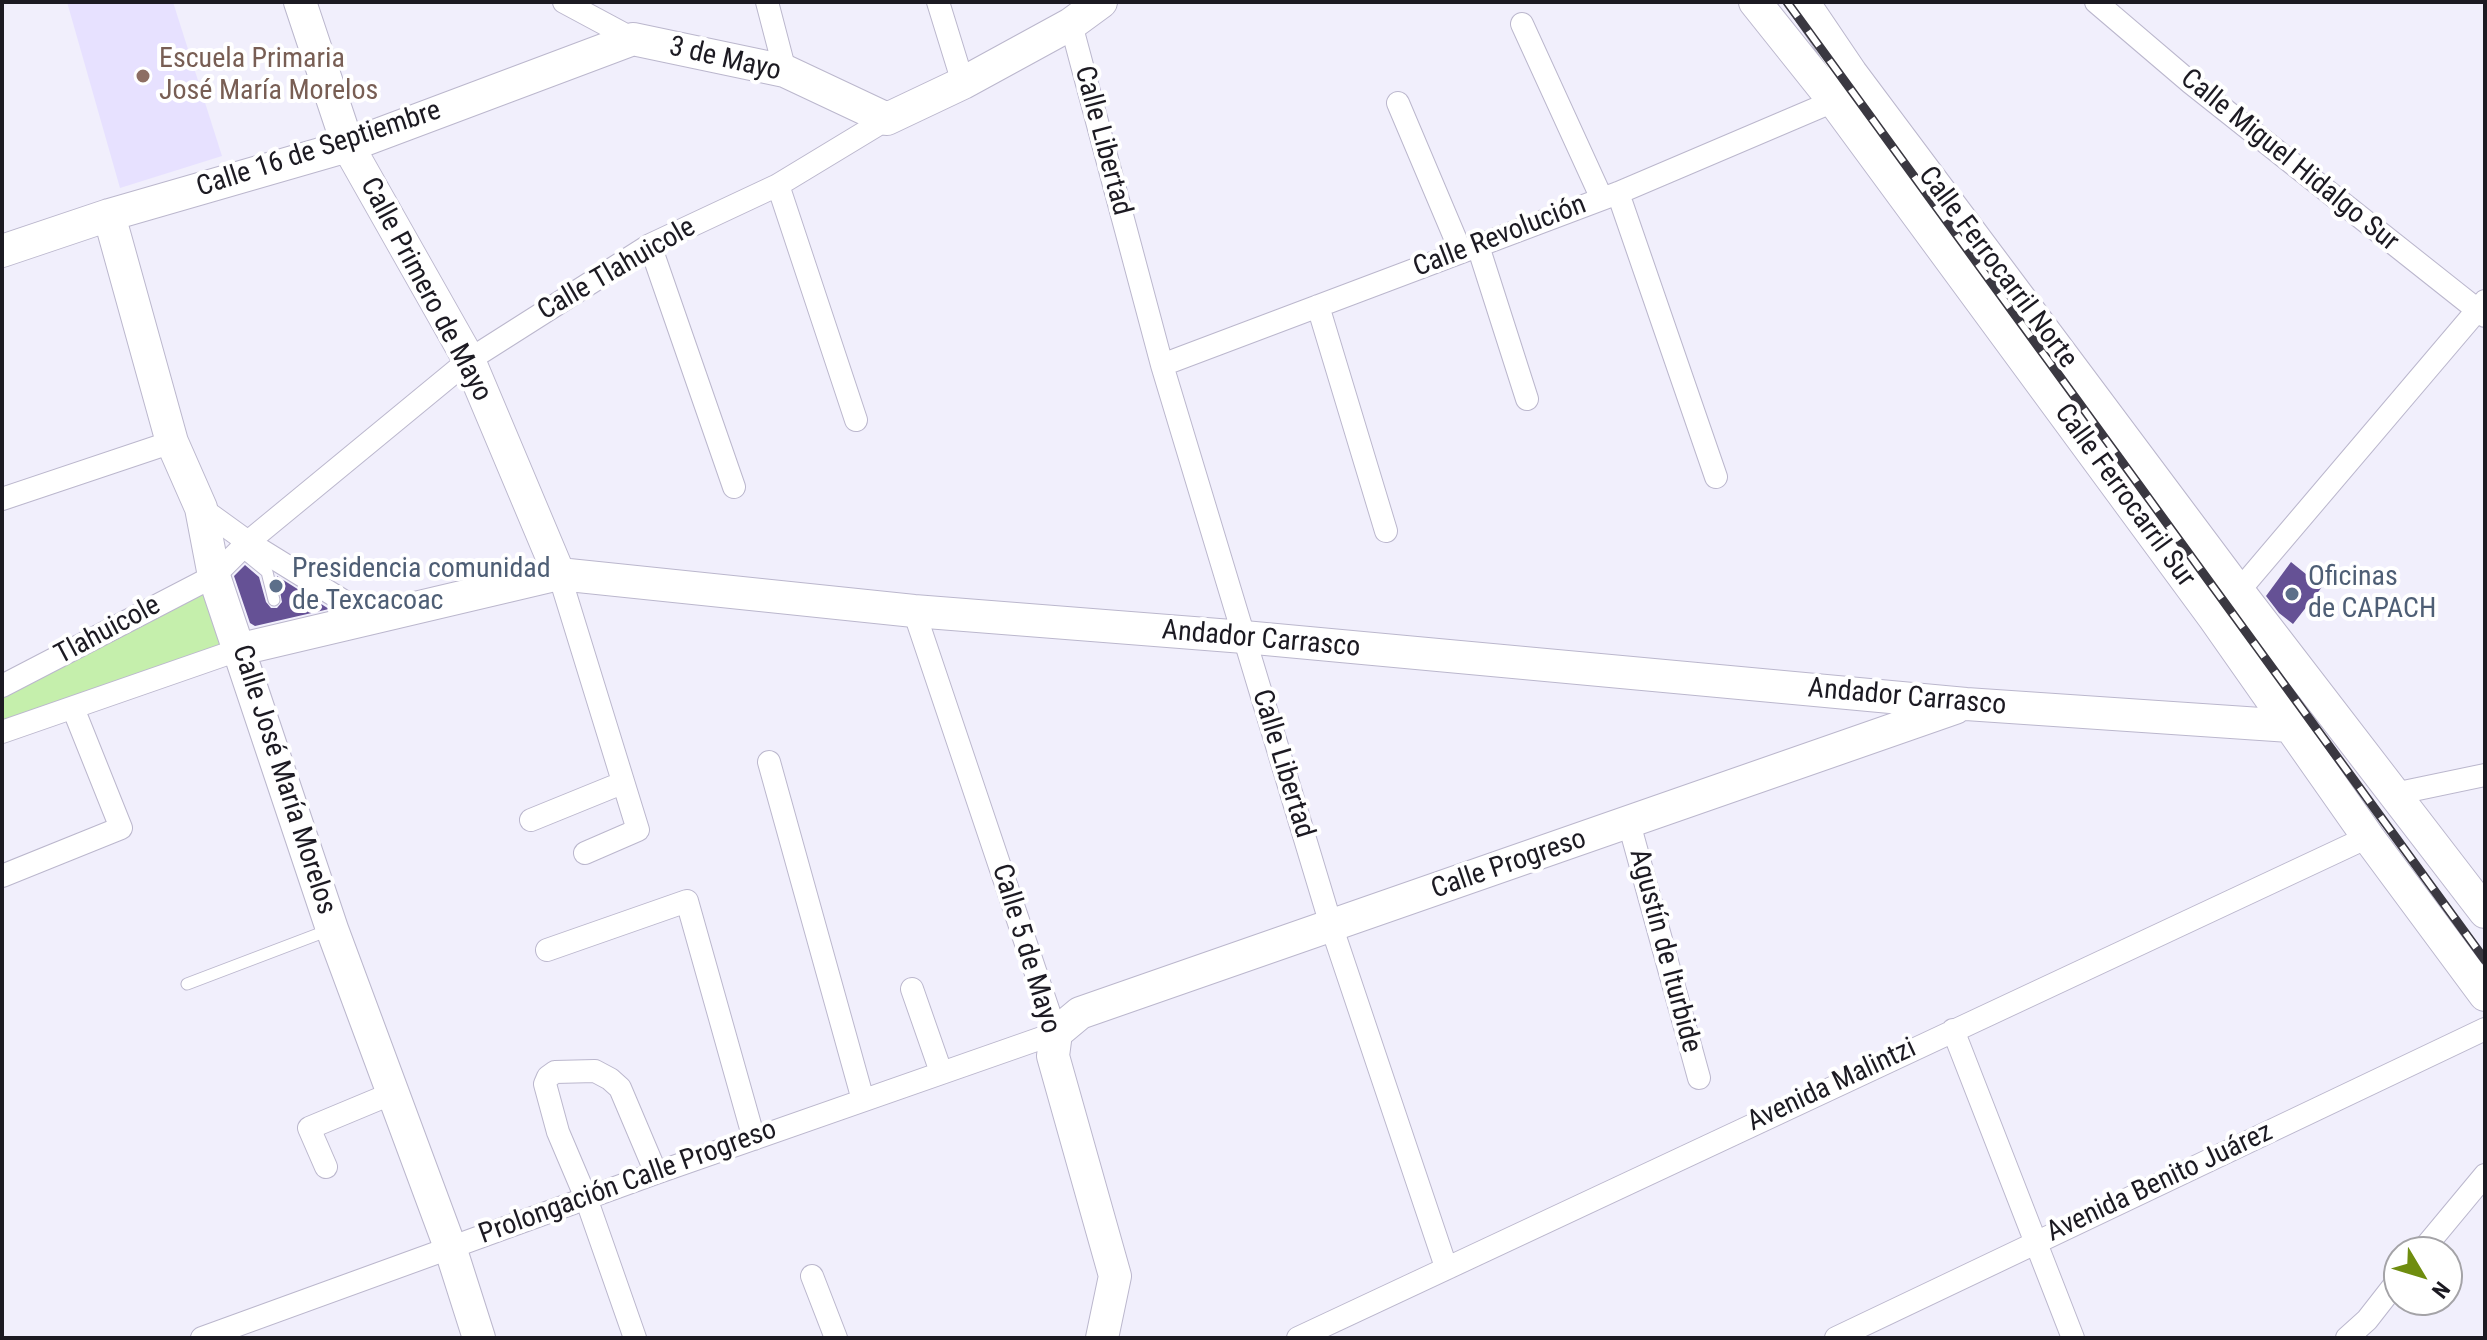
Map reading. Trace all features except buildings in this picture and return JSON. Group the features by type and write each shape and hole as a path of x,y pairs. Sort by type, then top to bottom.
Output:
{"main road":[{"name":"Calle Primero de Mayo","path":"300,2 348,146 469,360 559,574"},
{"name":"Calle Tlahuicole","path":"887,119 963,83 1071,24 1101,2"},
{"name":"Calle Ferrocarril Sur","path":"1755,2 1834,101 2215,619 2368,837 2485,995"},
{"name":"Calle Ferrocarril Norte","path":"1803,2 1851,73 2239,592 2485,912"},
{"name":"Calle 16 de Septiembre","path":"2,251 109,215 348,146 633,39"},
{"name":"3 de Mayo","path":"633,39 785,71 887,119"},
{"name":"Calle José María Morelos","path":"109,215 172,442 201,508 214,576 241,649 332,929 450,1247 479,1338"},
{"name":"Andador Carrasco","path":"241,649 559,574 914,611 1244,637 1966,704 2290,726"},
{"name":"Calle Progreso","path":"1056,1033 1080,1013 1966,704"},
{"name":"Calle 5 de Mayo","path":"1056,1033 1053,1056 1115,1276 1102,1338"}],"street":[{"name":"3 de Mayo","path":"564,2 633,39"},
{"path":"767,2 785,71"},
{"path":"938,2 963,83"},
{"name":"Calle Miguel Hidalgo Sur","path":"2096,2 2191,83 2482,309"},
{"name":"Calle Libertad","path":"1071,24 1162,365 1244,637 1331,925 1446,1267"},
{"path":"1522,24 1610,196 1716,477"},
{"name":"Calle Revolución","path":"1162,365 1610,196 1834,101"},
{"path":"1398,103 1470,249 1527,399"},
{"name":"Calle Tlahuicole","path":"214,576 244,546 469,360 650,245 778,185 887,119"},
{"path":"778,185 856,420"},
{"path":"650,245 734,487"},
{"path":"1318,306 1386,531"},
{"path":"2215,619 2482,309"},
{"path":"2,499 172,442"},
{"path":"201,508 244,546 371,618"},
{"path":"559,574 638,830 585,853"},
{"name":"Tlahuicole","path":"2,686 214,576"},
{"name":"Calle 5 de Mayo","path":"914,611 1056,1033"},
{"path":"2,732 241,649"},
{"path":"2,876 121,828 73,708"},
{"path":"769,762 863,1100"},
{"path":"2394,794 2485,775"},
{"path":"531,820 622,783"},
{"name":"Agustín de Iturbide","path":"1629,823 1699,1078"},
{"name":"Avenida Malintzi","path":"1298,1338 2368,837"},
{"path":"547,950 687,901 754,1139"},
{"path":"912,989 941,1072"},
{"name":"Avenida Benito Juárez","path":"1836,1338 2485,1029"},
{"path":"1953,1030 2073,1338"},
{"name":"Prolongación Calle Progreso","path":"202,1338 656,1173 1056,1033"},
{"path":"635,1338 586,1198 558,1132 545,1084 548,1077 555,1072 595,1071 620,1088 656,1173"},
{"path":"326,1167 309,1128 393,1093"},
{"path":"2434,1236 2485,1175"},
{"path":"812,1276 836,1338"},
{"path":"2347,1338 2370,1329 2383,1307"}],"lane":[{"path":"244,546 267,572 274,600"},
{"path":"187,984 332,929"}],"shaded area":[{"name":"Escuela Primaria José María Morelos","path":"67,2 173,2 222,156 120,188"}],"green space":[{"path":"204,587 225,646 2,728 2,692"}],"railway":[{"path":"1787,2 2485,960"}],"place":[{"name":"Escuela Primaria José María Morelos","path":"143,76"},
{"name":"Presidencia comunidad de Texcacoac","path":"276,586"},
{"name":"Oficinas de CAPACH","path":"2292,594"}]}
